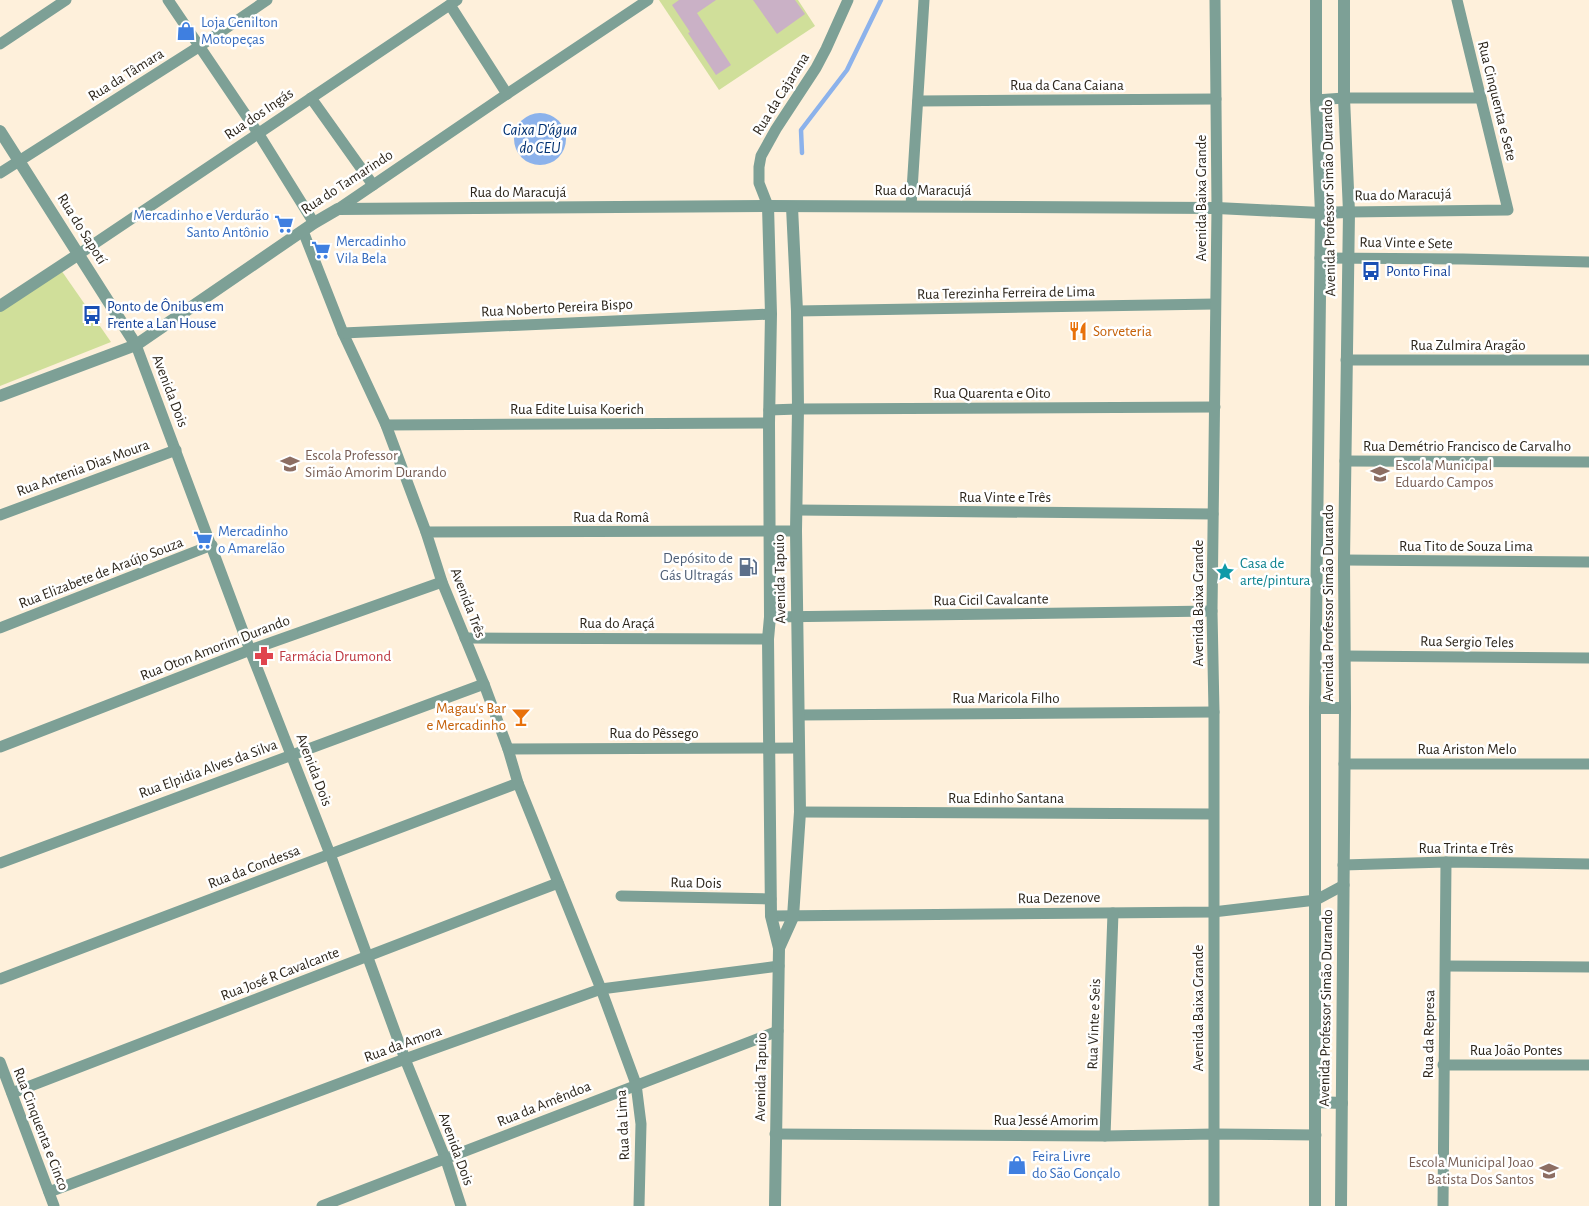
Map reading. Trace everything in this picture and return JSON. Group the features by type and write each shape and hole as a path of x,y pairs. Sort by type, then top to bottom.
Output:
{"street":[{"path":"0,44 66,0"},
{"path":"168,0 258,133 314,222"},
{"name":"Rua da Tâmara","path":"0,174 200,46 267,0"},
{"name":"Rua do Tamarindo","path":"0,396 136,346 314,222 338,209 648,0"},
{"name":"Rua da Cajarana","path":"768,206 760,183 759,167 761,156 776,129 816,68 848,0"},
{"path":"911,206 924,0"},
{"name":"Avenida Baixa Grande","path":"1214,1206 1214,712 1212,611 1217,208 1215,0"},
{"name":"Avenida Professor Simão Durando","path":"1315,1206 1315,708 1320,258 1316,100 1316,0"},
{"name":"Avenida Professor Simão Durando","path":"1341,1206 1345,708 1344,560 1349,212 1344,98 1344,0"},
{"name":"Rua Cinquenta e Sete","path":"1457,0 1508,210"},
{"path":"453,2 507,94"},
{"name":"Rua dos Ingás","path":"78,254 453,2"},
{"path":"311,98 373,185"},
{"path":"1316,100 1344,98 1481,98"},
{"name":"Rua da Cana Caiana","path":"918,102 1216,99"},
{"name":"Rua do Sapotí","path":"0,131 136,346"},
{"name":"Avenida Tapuio","path":"768,206 771,314 769,417 770,617 768,639 771,916 779,948 775,1206"},
{"name":"Rua do Maracujá","path":"338,209 911,206 1217,208 1320,213 1508,210"},
{"name":"Avenida Tapuio","path":"779,948 793,917 800,812 796,531 797,311 792,207"},
{"name":"Avenida Três","path":"303,230 344,333 386,424 426,532 442,582 484,684 508,749 518,783 601,989"},
{"path":"0,306 78,254"},
{"name":"Rua Vinte e Sete","path":"1320,258 1589,262"},
{"name":"Rua Terezinha Ferreira de Lima","path":"797,311 1215,304"},
{"name":"Rua Noberto Pereira Bispo","path":"344,333 771,314"},
{"name":"Avenida Dois","path":"136,346 250,650 330,854 405,1059 446,1160 461,1206"},
{"name":"Rua Zulmira Aragão","path":"1346,360 1589,360"},
{"name":"Rua Quarenta e Oito","path":"769,417 798,408 1214,407"},
{"name":"Rua Edite Luisa Koerich","path":"386,424 769,417"},
{"name":"Rua Antenia Dias Moura","path":"0,515 176,450"},
{"name":"Rua Demétrio Francisco de Carvalho","path":"1345,461 1589,462"},
{"name":"Rua Vinte e Três","path":"797,510 1213,514"},
{"name":"Rua da Româ","path":"426,532 796,531"},
{"name":"Rua Elizabete de Araújo Souza","path":"0,628 212,546"},
{"name":"Rua Tito de Souza Lima","path":"1344,560 1589,562"},
{"name":"Rua Oton Amorim Durando","path":"0,747 250,650 442,582"},
{"name":"Rua Cicil Cavalcante","path":"770,617 1212,611"},
{"name":"Rua do Araçá","path":"465,638 768,639"},
{"name":"Rua Sergio Teles","path":"1345,656 1589,658"},
{"name":"Rua Elpidia Alves da Silva","path":"0,863 484,684"},
{"path":"1315,708 1345,708"},
{"name":"Rua Maricola Filho","path":"799,715 1214,712"},
{"name":"Rua do Pêssego","path":"508,749 799,748"},
{"name":"Rua Ariston Melo","path":"1344,764 1589,764"},
{"name":"Rua da Condessa","path":"0,978 518,783"},
{"name":"Rua Edinho Santana","path":"800,812 1213,814"},
{"name":"Rua Trinta e Três","path":"1343,865 1446,862 1589,864"},
{"name":"Rua da Represa","path":"1443,1206 1446,862"},
{"name":"Rua José R Cavalcante","path":"12,1093 558,883"},
{"name":"Rua Dezenove","path":"771,916 1214,912 1316,900 1344,885"},
{"name":"Rua Dois","path":"621,896 771,899"},
{"name":"Rua Vinte e Seis","path":"1105,1136 1113,913"},
{"name":"Rua da Amora","path":"49,1192 405,1059 601,989 778,966"},
{"path":"1446,966 1589,967"},
{"name":"Rua da Lima","path":"601,989 636,1084 641,1124 639,1206"},
{"name":"Rua da Amêndoa","path":"322,1206 778,1031"},
{"name":"Rua Cinquenta e Cinco","path":"0,1062 54,1206"},
{"name":"Rua João Pontes","path":"1443,1065 1589,1065"},
{"path":"1316,1102 1342,1103"},
{"name":"Rua Jessé Amorim","path":"775,1134 1105,1136 1214,1134 1316,1136"}],"green space":[{"path":"659,0 798,0 815,26 719,90"},
{"path":"61,270 111,342 0,386 0,311"}],"water":[{"name":"Caixa D'água do CEU","path":"540,113 550,115 558,121 564,129 566,139 564,149 558,157 550,163 540,165 530,163 522,157 516,149 514,139 516,129 522,121 530,115"}],"building":[{"path":"679,0 716,0 697,13 731,65 716,75 672,5"},
{"path":"753,0 795,0 805,14 777,34"}],"waterway":[{"path":"802,153 801,130 847,70 881,0"}],"place":[{"name":"Loja Genilton Motopeças","path":"186,31"},
{"name":"Mercadinho e Verdurão Santo Antônio","path":"284,224"},
{"name":"Mercadinho Vila Bela","path":"321,250"},
{"name":"Ponto Final","path":"1371,271"},
{"name":"Ponto de Ônibus em Frente a Lan House","path":"92,315"},
{"name":"Sorveteria","path":"1078,331"},
{"name":"Escola Professor Simão Amorim Durando","path":"290,464"},
{"name":"Escola Municipal Eduardo Campos","path":"1380,474"},
{"name":"Mercadinho o Amarelão","path":"203,540"},
{"name":"Depósito de Gás Ultragás","path":"748,567"},
{"name":"Casa de arte/pintura","path":"1225,572"},
{"name":"Farmácia Drumond","path":"264,656"},
{"name":"Magau's Bar e Mercadinho","path":"521,717"},
{"name":"Feira Livre do São Gonçalo","path":"1017,1165"},
{"name":"Escola Municipal Joao Batista Dos Santos","path":"1549,1171"}]}
